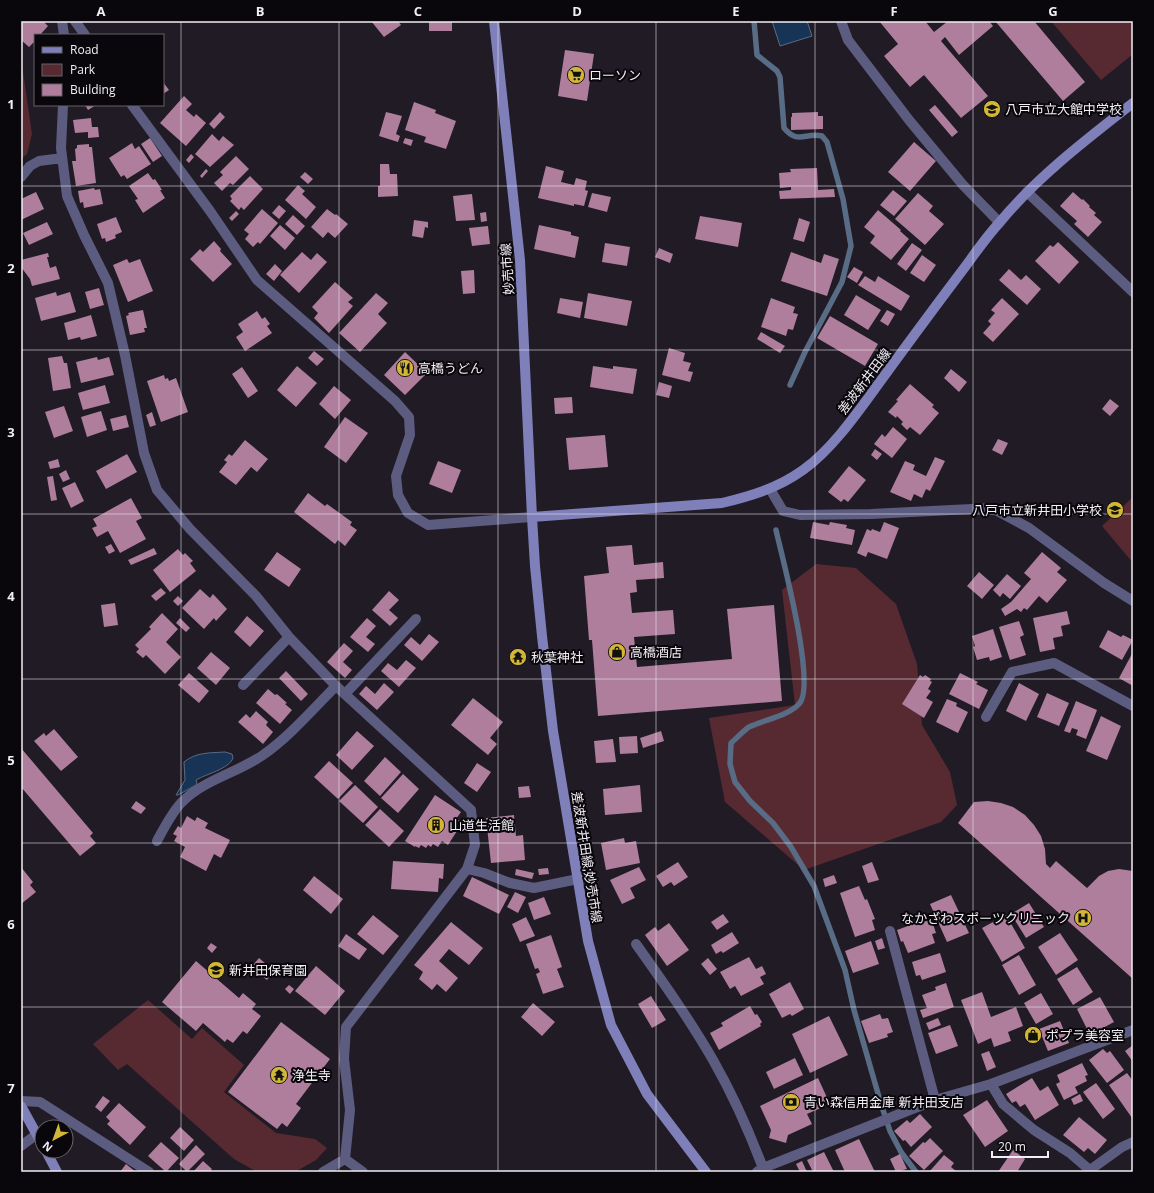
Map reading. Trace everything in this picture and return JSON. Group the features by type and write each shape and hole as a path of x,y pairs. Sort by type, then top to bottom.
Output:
{"main road":[{"name":"妙売市線","path":"494,21 520,260 532,517"},
{"name":"差波新井田線","path":"532,517 722,503 745,498 770,489 803,470 833,442 855,416 938,302 999,222 1027,192 1078,147 1133,103"},
{"name":"差波新井田線;妙売市線","path":"532,517 535,566 553,731 588,940 611,1025 647,1094 706,1172"},
{"path":"21,1106 34,1129"},
{"path":"50,1159 57,1172"}],"street":[{"path":"62,21 64,34"},
{"path":"75,21 83,34"},
{"path":"841,21 848,40 909,120 962,185 999,222"},
{"path":"63,106 61,148 67,196 84,235 108,283 125,356 144,454 157,490 190,529 256,596 289,637 336,686 472,810 475,845 467,869 346,1027 344,1059 350,1110 345,1158"},
{"path":"133,106 210,210 257,280 395,401 409,418 410,435 396,476 398,495 408,514 428,525 532,517"},
{"path":"21,177 30,166 39,161 62,158"},
{"path":"1027,192 1133,292"},
{"path":"770,489 783,511 800,515 871,514 992,508 1029,528 1104,583 1133,601"},
{"path":"345,694 416,619"},
{"path":"244,685 289,637"},
{"path":"986,717 1012,672 1054,663 1133,706"},
{"path":"157,841 172,813 182,802 195,791 223,776 247,766 264,754 292,731 336,686"},
{"path":"467,869 484,873 510,884 534,888 578,879"},
{"path":"890,931 935,1100"},
{"path":"636,944 686,1016 714,1061 749,1131 760,1170 935,1100 991,1084 1133,1030"},
{"path":"991,1084 1003,1104 1034,1130 1070,1153 1091,1171 1122,1147 1133,1142"},
{"path":"21,1102 40,1102 149,1172"},
{"path":"21,1146 34,1136"},
{"path":"323,1172 345,1158"},
{"path":"345,1158 363,1172"}],"green space":[{"path":"1051,21 1133,21 1133,54 1101,80"},
{"path":"21,58 32,134 27,154 21,159"},
{"path":"1133,497 1133,563 1102,526"},
{"path":"816,564 856,568 896,604 917,664 922,725 950,772 957,805 941,822 804,870 725,802 709,718 795,705 782,590"},
{"path":"148,1000 192,1039 202,1028 244,1065 224,1092 276,1133 315,1139 327,1148 316,1160 295,1172 257,1172 234,1159 127,1064 118,1070 93,1044"}],"water":[{"path":"772,21 807,21 812,36 780,46"},
{"path":"225,752 232,754 233,758 231,762 217,771 196,780 196,785 176,795 185,780 184,762 193,756"}],"building":[{"path":"21,21 43,21 48,26 41,34 34,34 34,42 29,47 21,40"},
{"path":"371,21 398,21 401,25 384,37"},
{"path":"429,21 452,21 452,31 429,31"},
{"path":"879,21 925,21 934,32 948,21 989,21 993,26 959,55 945,37 941,41 988,96 961,118 924,75 910,87 884,56 898,44"},
{"path":"995,21 1034,21 1085,82 1063,101"},
{"name":"ローソン","path":"565,50 594,54 587,101 558,96"},
{"path":"164,83 169,90 164,93"},
{"path":"184,96 192,104 186,110 194,117 196,114 206,123 186,146 160,123"},
{"path":"414,102 436,110 435,113 456,121 446,149 424,142 426,137 405,130"},
{"path":"935,105 958,132 952,137 929,110"},
{"path":"86,106 94,106 88,110"},
{"path":"220,112 225,117 214,129 209,124"},
{"path":"386,112 402,116 396,134 400,136 398,142 379,136"},
{"path":"818,112 818,116 823,116 823,129 791,130 792,113"},
{"path":"91,118 92,127 98,127 99,137 88,138 88,132 75,133 73,120"},
{"path":"212,134 219,141 223,136 234,145 210,167 195,154"},
{"path":"150,138 162,156 153,162 141,144"},
{"path":"405,138 413,140 411,146 403,143"},
{"path":"914,142 936,161 910,191 888,172"},
{"path":"132,143 135,149 139,146 151,164 127,179 124,175 121,177 109,158"},
{"path":"89,144 89,147 92,147 96,183 76,186 72,161 76,161 75,149 77,148 77,145"},
{"path":"191,154 194,157 189,163 186,160"},
{"path":"236,156 249,169 233,185 230,183 222,191 214,183 223,175 220,172"},
{"path":"380,164 389,164 390,174 397,174 398,196 378,197 378,186 380,186"},
{"path":"546,166 564,171 561,182 574,185 576,178 587,181 585,190 588,191 584,206 574,204 574,206 538,198"},
{"path":"817,168 818,190 834,189 835,197 780,199 779,191 791,190 791,187 780,188 779,173 791,172 790,169"},
{"path":"206,169 208,171 202,178 200,176"},
{"path":"305,172 313,179 308,184 300,177"},
{"path":"148,173 153,180 155,179 165,198 143,213 135,200 138,199 129,186"},
{"path":"250,176 263,189 244,210 241,207 239,210 230,201 232,199 230,196"},
{"path":"298,185 305,191 302,194 316,207 306,219 285,200"},
{"path":"94,188 95,190 100,189 103,204 84,208 83,202 80,203 78,191"},
{"path":"893,190 907,201 894,216 880,205"},
{"path":"36,192 44,209 21,220 21,199"},
{"path":"1073,192 1090,206 1089,207 1096,213 1094,215 1102,222 1088,237 1074,224 1077,221 1060,206"},
{"path":"592,193 611,197 607,212 588,207"},
{"path":"918,193 933,206 929,211 944,224 925,245 895,219"},
{"path":"472,194 475,220 456,221 453,196"},
{"path":"279,205 286,211 279,219 272,213"},
{"path":"262,209 278,223 260,244 258,242 253,247 245,239 249,234 244,230"},
{"path":"327,209 348,224 335,238 328,232 323,238 311,227"},
{"path":"878,210 909,239 891,260 870,243 875,236 864,227"},
{"path":"236,211 239,214 232,221 229,218"},
{"path":"486,212 487,221 481,222 480,213"},
{"path":"293,215 305,226 297,235 285,224"},
{"path":"700,216 742,223 738,247 695,239"},
{"path":"116,217 122,232 115,235 116,238 106,242 105,238 102,239 97,224"},
{"path":"799,218 810,222 804,242 793,239"},
{"path":"414,220 428,222 428,228 425,227 423,238 412,236"},
{"path":"47,222 53,234 29,245 23,233"},
{"path":"280,225 295,238 285,250 270,236"},
{"path":"539,225 571,232 571,235 579,237 575,258 534,249"},
{"path":"488,226 490,244 472,246 469,228"},
{"path":"214,241 221,249 220,251 232,264 213,282 190,259 200,249 203,252"},
{"path":"1058,242 1079,262 1059,284 1035,261 1050,245 1053,247"},
{"path":"605,243 630,247 627,266 602,262"},
{"path":"912,243 922,250 906,271 897,264"},
{"path":"659,248 673,254 670,263 655,257"},
{"path":"302,252 311,260 317,253 327,262 299,293 280,275"},
{"path":"791,252 821,263 824,254 839,259 827,296 781,281"},
{"path":"48,253 49,257 47,257 50,268 56,266 60,279 32,286 30,279 21,267 21,260"},
{"path":"922,255 936,265 924,282 910,273"},
{"path":"127,259 129,263 140,259 153,291 128,302 113,265"},
{"path":"275,264 282,271 274,281 266,274"},
{"path":"854,267 863,272 857,283 847,277"},
{"path":"1009,269 1021,280 1026,275 1041,289 1027,305 999,280"},
{"path":"474,270 475,293 463,294 461,271"},
{"path":"865,276 875,282 878,276 910,296 901,311 858,285"},
{"path":"335,282 353,298 348,302 353,306 329,333 314,318 318,313 312,307"},
{"path":"99,288 104,305 90,309 85,292"},
{"path":"56,292 57,296 70,292 76,312 41,321 35,298"},
{"path":"376,293 388,303 378,314 387,323 360,352 339,333"},
{"path":"588,293 632,301 627,326 584,318"},
{"path":"856,295 881,310 868,330 844,315"},
{"path":"560,298 583,302 580,318 557,313"},
{"path":"771,298 795,307 793,313 798,314 793,330 788,329 786,336 761,327"},
{"path":"1002,298 1019,314 993,342 983,333 991,324 988,321 995,313 991,310"},
{"path":"143,310 147,328 144,328 145,332 130,335 126,316 129,315 128,313"},
{"path":"887,310 895,314 888,326 880,321"},
{"path":"257,311 262,319 265,317 270,324 267,326 272,333 245,351 236,337 243,332 238,324"},
{"path":"91,315 97,336 81,340 80,337 68,340 64,323"},
{"path":"830,316 878,344 865,366 817,338"},
{"path":"761,332 785,346 780,353 757,339"},
{"path":"669,348 685,353 683,361 691,363 688,371 693,372 690,382 662,375"},
{"path":"314,351 324,359 317,366 308,358"},
{"path":"405,352 427,373 405,395 384,375"},
{"path":"62,356 64,363 67,363 71,388 53,391 48,358"},
{"path":"97,357 98,360 109,357 114,375 81,383 76,362"},
{"path":"297,366 317,383 296,407 277,390"},
{"path":"593,366 613,369 613,366 637,369 633,394 590,387"},
{"path":"242,367 258,391 248,398 232,374"},
{"path":"951,369 967,382 959,392 944,378"},
{"path":"164,375 165,379 168,378 169,381 176,378 188,412 161,422 147,381"},
{"path":"659,382 672,386 669,398 656,395"},
{"path":"910,384 934,405 932,407 939,413 920,435 910,427 907,430 901,424 903,422 897,416 896,418 888,412"},
{"path":"105,385 110,403 83,410 78,393"},
{"path":"334,386 351,400 335,419 319,404"},
{"path":"572,397 573,413 555,414 554,398"},
{"path":"1110,399 1119,406 1110,416 1102,409"},
{"path":"64,406 73,431 54,438 45,412"},
{"path":"101,411 107,430 87,437 81,417"},
{"path":"152,412 156,425 150,427 146,415"},
{"path":"126,415 129,427 113,431 110,419"},
{"path":"345,417 368,433 346,463 324,447"},
{"path":"893,427 907,439 892,458 874,444 882,434 885,437"},
{"path":"605,435 608,467 569,470 566,438"},
{"path":"998,439 1008,443 1002,455 992,450"},
{"path":"245,440 268,459 257,472 251,467 236,485 219,472 227,462 224,460 229,454 232,456"},
{"path":"875,449 882,454 877,460 871,455"},
{"path":"127,454 137,472 106,489 96,471"},
{"path":"935,457 945,461 930,491 926,489 922,498 914,494 911,501 890,492 905,461 915,465 913,470 926,476"},
{"path":"58,459 60,467 50,469 48,462"},
{"path":"438,461 461,470 452,493 429,484"},
{"path":"849,466 866,480 848,502 844,499 841,502 828,492"},
{"path":"66,470 70,479 63,482 59,474"},
{"path":"53,476 57,500 51,501 47,477"},
{"path":"75,482 84,501 71,508 62,488"},
{"path":"308,493 325,506 327,504 352,522 350,525 357,530 345,546 338,540 335,544 294,512"},
{"path":"131,498 142,518 136,521 146,539 120,553 108,531 97,537 92,528 97,526 93,519"},
{"path":"813,522 829,525 830,522 847,525 846,528 855,530 852,545 810,538"},
{"path":"884,522 899,528 887,559 868,552 866,557 857,553 867,529 880,532"},
{"path":"111,544 115,551 109,554 105,547"},
{"path":"632,545 634,565 663,562 664,578 636,580 637,592 630,593 632,613 673,610 675,634 634,637 637,667 732,659 727,609 774,605 782,701 598,716 592,640 589,640 584,576 609,573 606,547"},
{"path":"154,548 157,554 131,565 128,560"},
{"path":"178,549 183,555 185,553 193,561 190,563 196,571 170,592 153,570"},
{"path":"277,552 301,569 289,587 264,570"},
{"path":"1042,552 1061,568 1057,572 1067,580 1047,603 1039,596 1027,610 1024,608 1021,612 1017,609 1005,616 1001,609 1011,602 1031,579 1024,573"},
{"path":"979,572 994,585 982,599 967,586"},
{"path":"1007,574 1021,586 1010,599 1003,593 1000,597 993,590"},
{"path":"161,588 166,593 156,601 151,596"},
{"path":"200,589 210,598 213,594 227,609 216,621 214,618 204,629 182,608"},
{"path":"389,591 399,600 389,610 398,618 390,626 372,610"},
{"path":"178,596 183,601 178,606 173,601"},
{"path":"115,603 118,625 104,627 101,605"},
{"path":"1067,611 1070,624 1061,626 1063,636 1053,638 1055,649 1040,652 1033,618"},
{"path":"162,613 178,629 166,642 181,657 165,674 146,655 143,658 136,652 139,649 135,645 151,629 149,627"},
{"path":"247,616 264,631 250,647 234,632"},
{"path":"180,618 190,628 186,632 176,623"},
{"path":"367,618 376,626 366,637 375,644 368,652 350,637"},
{"path":"1019,621 1024,635 1020,637 1026,655 1010,660 999,627"},
{"path":"993,629 1002,657 990,661 989,657 977,660 973,647 975,646 972,636"},
{"path":"1108,630 1121,637 1123,635 1133,640 1122,660 1099,647"},
{"path":"429,634 439,642 422,661 404,645 411,637 420,645"},
{"path":"344,643 353,651 343,662 352,670 345,678 327,662"},
{"path":"211,652 230,668 216,685 197,668"},
{"path":"1133,652 1133,686 1119,678"},
{"path":"406,660 416,668 399,687 381,671 388,663 397,670"},
{"path":"286,671 308,694 301,701 279,678"},
{"path":"189,673 209,691 199,703 178,685"},
{"path":"960,673 978,682 976,684 988,690 979,709 949,694"},
{"path":"920,675 923,677 925,675 931,679 930,681 932,682 928,689 931,691 926,698 933,702 924,718 902,704"},
{"path":"384,683 394,692 377,710 359,694 366,686 375,694"},
{"path":"1019,683 1039,694 1026,721 1006,711"},
{"path":"268,689 275,695 277,694 292,710 280,724 256,703"},
{"path":"1047,693 1069,703 1059,726 1037,717"},
{"path":"473,698 503,722 490,738 497,744 488,755 451,725"},
{"path":"947,699 957,703 956,706 968,712 958,733 936,722"},
{"path":"1076,701 1097,710 1086,739 1076,735 1078,730 1072,728 1070,733 1064,731"},
{"path":"256,711 268,722 266,725 273,732 263,744 238,722 246,714 250,718"},
{"path":"1101,716 1121,726 1107,760 1086,751"},
{"path":"54,729 78,757 61,771 34,741 44,733 46,736"},
{"path":"357,731 374,746 352,770 336,755"},
{"path":"661,731 664,741 643,748 640,738"},
{"path":"637,736 638,753 620,754 619,737"},
{"path":"613,739 616,762 596,763 594,741"},
{"path":"21,748 93,833 90,836 96,843 80,856 21,787"},
{"path":"385,757 401,772 380,796 364,781"},
{"path":"329,761 353,783 338,799 314,777"},
{"path":"477,763 491,772 477,792 464,783"},
{"path":"403,774 419,789 398,813 381,798"},
{"path":"355,785 378,807 363,823 339,801"},
{"path":"640,785 642,812 605,815 603,789"},
{"path":"529,786 531,797 519,798 518,787"},
{"name":"山道生活館","path":"435,795 461,812 456,819 460,821 455,829 457,831 448,845 442,841 438,847 433,844 431,847 428,845 426,848 421,845 419,848 415,847 405,841"},
{"path":"136,801 146,808 141,814 131,808"},
{"path":"988,801 1013,807 1025,815 1041,836 1045,849 1046,864 1050,868 1056,861 1087,888 1099,876 1108,871 1119,869 1133,871 1133,979 958,823 974,802"},
{"path":"380,809 404,831 389,847 365,825"},
{"path":"514,815 516,836 523,835 525,860 491,863 486,818"},
{"path":"187,816 195,821 197,817 208,823 205,828 230,840 221,858 214,854 206,871 180,857 185,847 174,841 177,836 173,834 178,826 181,828"},
{"path":"624,838 625,843 636,841 640,863 606,870 601,843"},
{"path":"393,861 444,864 443,879 439,878 438,892 391,889"},
{"path":"678,862 688,877 674,886 671,882 663,887 656,876"},
{"path":"872,862 879,880 868,883 862,866"},
{"path":"21,867 33,882 30,885 36,892 21,904"},
{"path":"639,867 646,880 630,888 635,898 622,904 610,880"},
{"path":"548,868 549,874 539,875 538,869"},
{"path":"516,869 534,873 532,879 515,875"},
{"path":"834,875 837,883 825,887 823,879"},
{"path":"314,876 343,899 331,914 303,890"},
{"path":"472,877 509,895 499,914 463,896"},
{"path":"859,886 865,900 867,899 875,919 872,920 875,930 855,937 840,893"},
{"path":"515,892 526,897 518,913 507,907"},
{"path":"951,895 969,933 947,942 930,904"},
{"path":"544,897 551,914 534,920 528,903"},
{"path":"1029,903 1044,927 1026,938 1011,914"},
{"path":"723,914 729,922 717,930 711,922"},
{"path":"373,915 399,936 383,955 357,934"},
{"path":"1006,915 1025,948 1002,962 982,928"},
{"path":"526,917 535,936 520,942 512,924"},
{"path":"927,919 929,925 933,924 936,933 932,934 935,943 908,953 903,941 901,942 897,930"},
{"path":"451,922 483,948 469,965 449,949 439,961 458,978 446,992 437,984 432,990 419,979 423,972 414,965"},
{"path":"669,923 689,950 667,966 645,935 655,927 658,931"},
{"path":"732,932 739,943 723,953 721,951 716,954 711,945"},
{"path":"1060,933 1078,960 1056,975 1038,947"},
{"path":"346,934 367,949 359,960 338,946"},
{"path":"551,935 562,967 557,969 564,987 543,994 536,974 540,972 538,968 535,969 526,944"},
{"path":"882,938 885,948 878,950 875,941"},
{"path":"871,941 879,964 853,973 845,951"},
{"path":"211,943 217,947 212,953 207,948"},
{"path":"940,953 946,972 922,980 920,975 916,976 912,962"},
{"path":"1019,955 1036,985 1019,995 1002,965"},
{"path":"749,957 756,969 762,966 766,974 760,977 764,984 741,996 735,986 730,989 720,972"},
{"path":"259,958 274,971 267,980 251,967"},
{"path":"708,958 717,969 710,975 701,964"},
{"path":"196,961 239,998 243,993 256,1004 252,1009 261,1016 247,1034 243,1031 233,1043 227,1039 225,1042 203,1023 196,1031 162,1002"},
{"path":"316,966 345,991 325,1015 295,991"},
{"path":"1077,967 1093,992 1073,1005 1057,979"},
{"path":"790,982 804,1009 792,1016 790,1014 782,1018 769,994"},
{"path":"946,983 954,1007 923,1018 920,1010 927,1008 922,995 936,990 935,987"},
{"path":"289,985 294,989 290,994 285,989"},
{"path":"982,992 991,1017 1016,1007 1023,1026 1008,1032 1011,1041 994,1047 991,1038 978,1044 961,1000"},
{"path":"1041,993 1053,1014 1036,1024 1024,1003"},
{"path":"651,996 666,1020 652,1028 638,1004"},
{"path":"1100,997 1114,1022 1090,1035 1077,1009"},
{"path":"533,1003 555,1022 542,1036 521,1017"},
{"path":"750,1006 755,1015 757,1014 762,1022 760,1024 761,1026 719,1050 710,1033 723,1026 721,1023"},
{"path":"880,1014 882,1019 888,1018 893,1032 887,1034 888,1037 869,1043 861,1021"},
{"path":"829,1016 848,1055 810,1073 792,1034"},
{"path":"938,1018 941,1025 929,1030 926,1023"},
{"path":"1060,1021 1069,1043 1048,1051 1039,1029"},
{"name":"浄生寺","path":"281,1022 330,1059 296,1104 301,1108 287,1127 282,1123 277,1129 228,1092"},
{"path":"950,1025 958,1046 936,1054 928,1033"},
{"path":"1133,1045 1133,1062 1125,1051"},
{"path":"1103,1049 1107,1053 1110,1051 1124,1070 1107,1083 1089,1060"},
{"path":"989,1051 996,1067 987,1071 981,1054"},
{"path":"795,1058 803,1075 774,1089 766,1072"},
{"path":"1082,1063 1088,1075 1085,1076 1087,1081 1075,1087 1078,1093 1064,1100 1056,1084 1060,1082 1057,1075"},
{"path":"1127,1073 1133,1081 1132,1118 1109,1085"},
{"path":"818,1078 830,1104 807,1114 812,1124 788,1135 786,1143 769,1138 771,1130 760,1106"},
{"path":"1032,1078 1040,1091 1048,1086 1059,1105 1035,1120 1025,1104 1020,1107 1016,1101 1012,1103 1006,1094"},
{"path":"1096,1083 1115,1109 1103,1119 1083,1092"},
{"path":"1080,1094 1083,1101 1074,1105 1071,1099"},
{"path":"103,1096 110,1101 101,1112 95,1107"},
{"path":"987,1100 1008,1131 985,1147 963,1115"},
{"path":"119,1103 146,1127 130,1145 107,1124 110,1121 106,1117"},
{"path":"920,1114 932,1127 911,1147 894,1131 907,1120 910,1123"},
{"path":"1079,1117 1107,1140 1095,1154 1088,1148 1084,1152 1063,1135"},
{"path":"180,1127 194,1140 184,1151 170,1138"},
{"path":"930,1138 943,1151 924,1170 909,1156 923,1142 925,1143"},
{"path":"859,1139 875,1172 845,1172 835,1150"},
{"path":"161,1142 179,1158 166,1172 148,1156"},
{"path":"196,1145 205,1154 187,1172 179,1164"},
{"path":"1013,1150 1025,1159 1017,1172 998,1172"},
{"path":"824,1152 834,1172 813,1172 807,1160"},
{"path":"900,1154 907,1169 896,1172 890,1159"},
{"path":"944,1155 954,1163 951,1167 957,1172 929,1172"},
{"path":"203,1161 212,1169 211,1170 213,1172 193,1172"},
{"path":"802,1161 807,1172 800,1172 796,1164"},
{"path":"126,1164 136,1172 120,1172"}],"waterway":[{"path":"754,21 757,55 777,71 780,77 784,128 793,136 822,136 827,142 843,199 851,246 842,282 805,352 790,385"},
{"path":"776,530 791,592 801,648 804,673 803,692 799,704 789,712 744,730 731,743 730,764 735,782 750,801 773,823 791,847 814,886 845,970 854,1010 890,1131 901,1152 916,1172"}],"place":[{"name":"ローソン","path":"576,75"},
{"name":"八戸市立大館中学校","path":"992,109"},
{"name":"高橋うどん","path":"405,368"},
{"name":"八戸市立新井田小学校","path":"1115,510"},
{"name":"高橋酒店","path":"617,652"},
{"name":"秋葉神社","path":"518,657"},
{"name":"山道生活館","path":"436,825"},
{"name":"なかざわスポーツクリニック","path":"1083,918"},
{"name":"新井田保育園","path":"216,970"},
{"name":"ポプラ美容室","path":"1033,1035"},
{"name":"浄生寺","path":"279,1075"},
{"name":"青い森信用金庫 新井田支店","path":"791,1102"}]}
